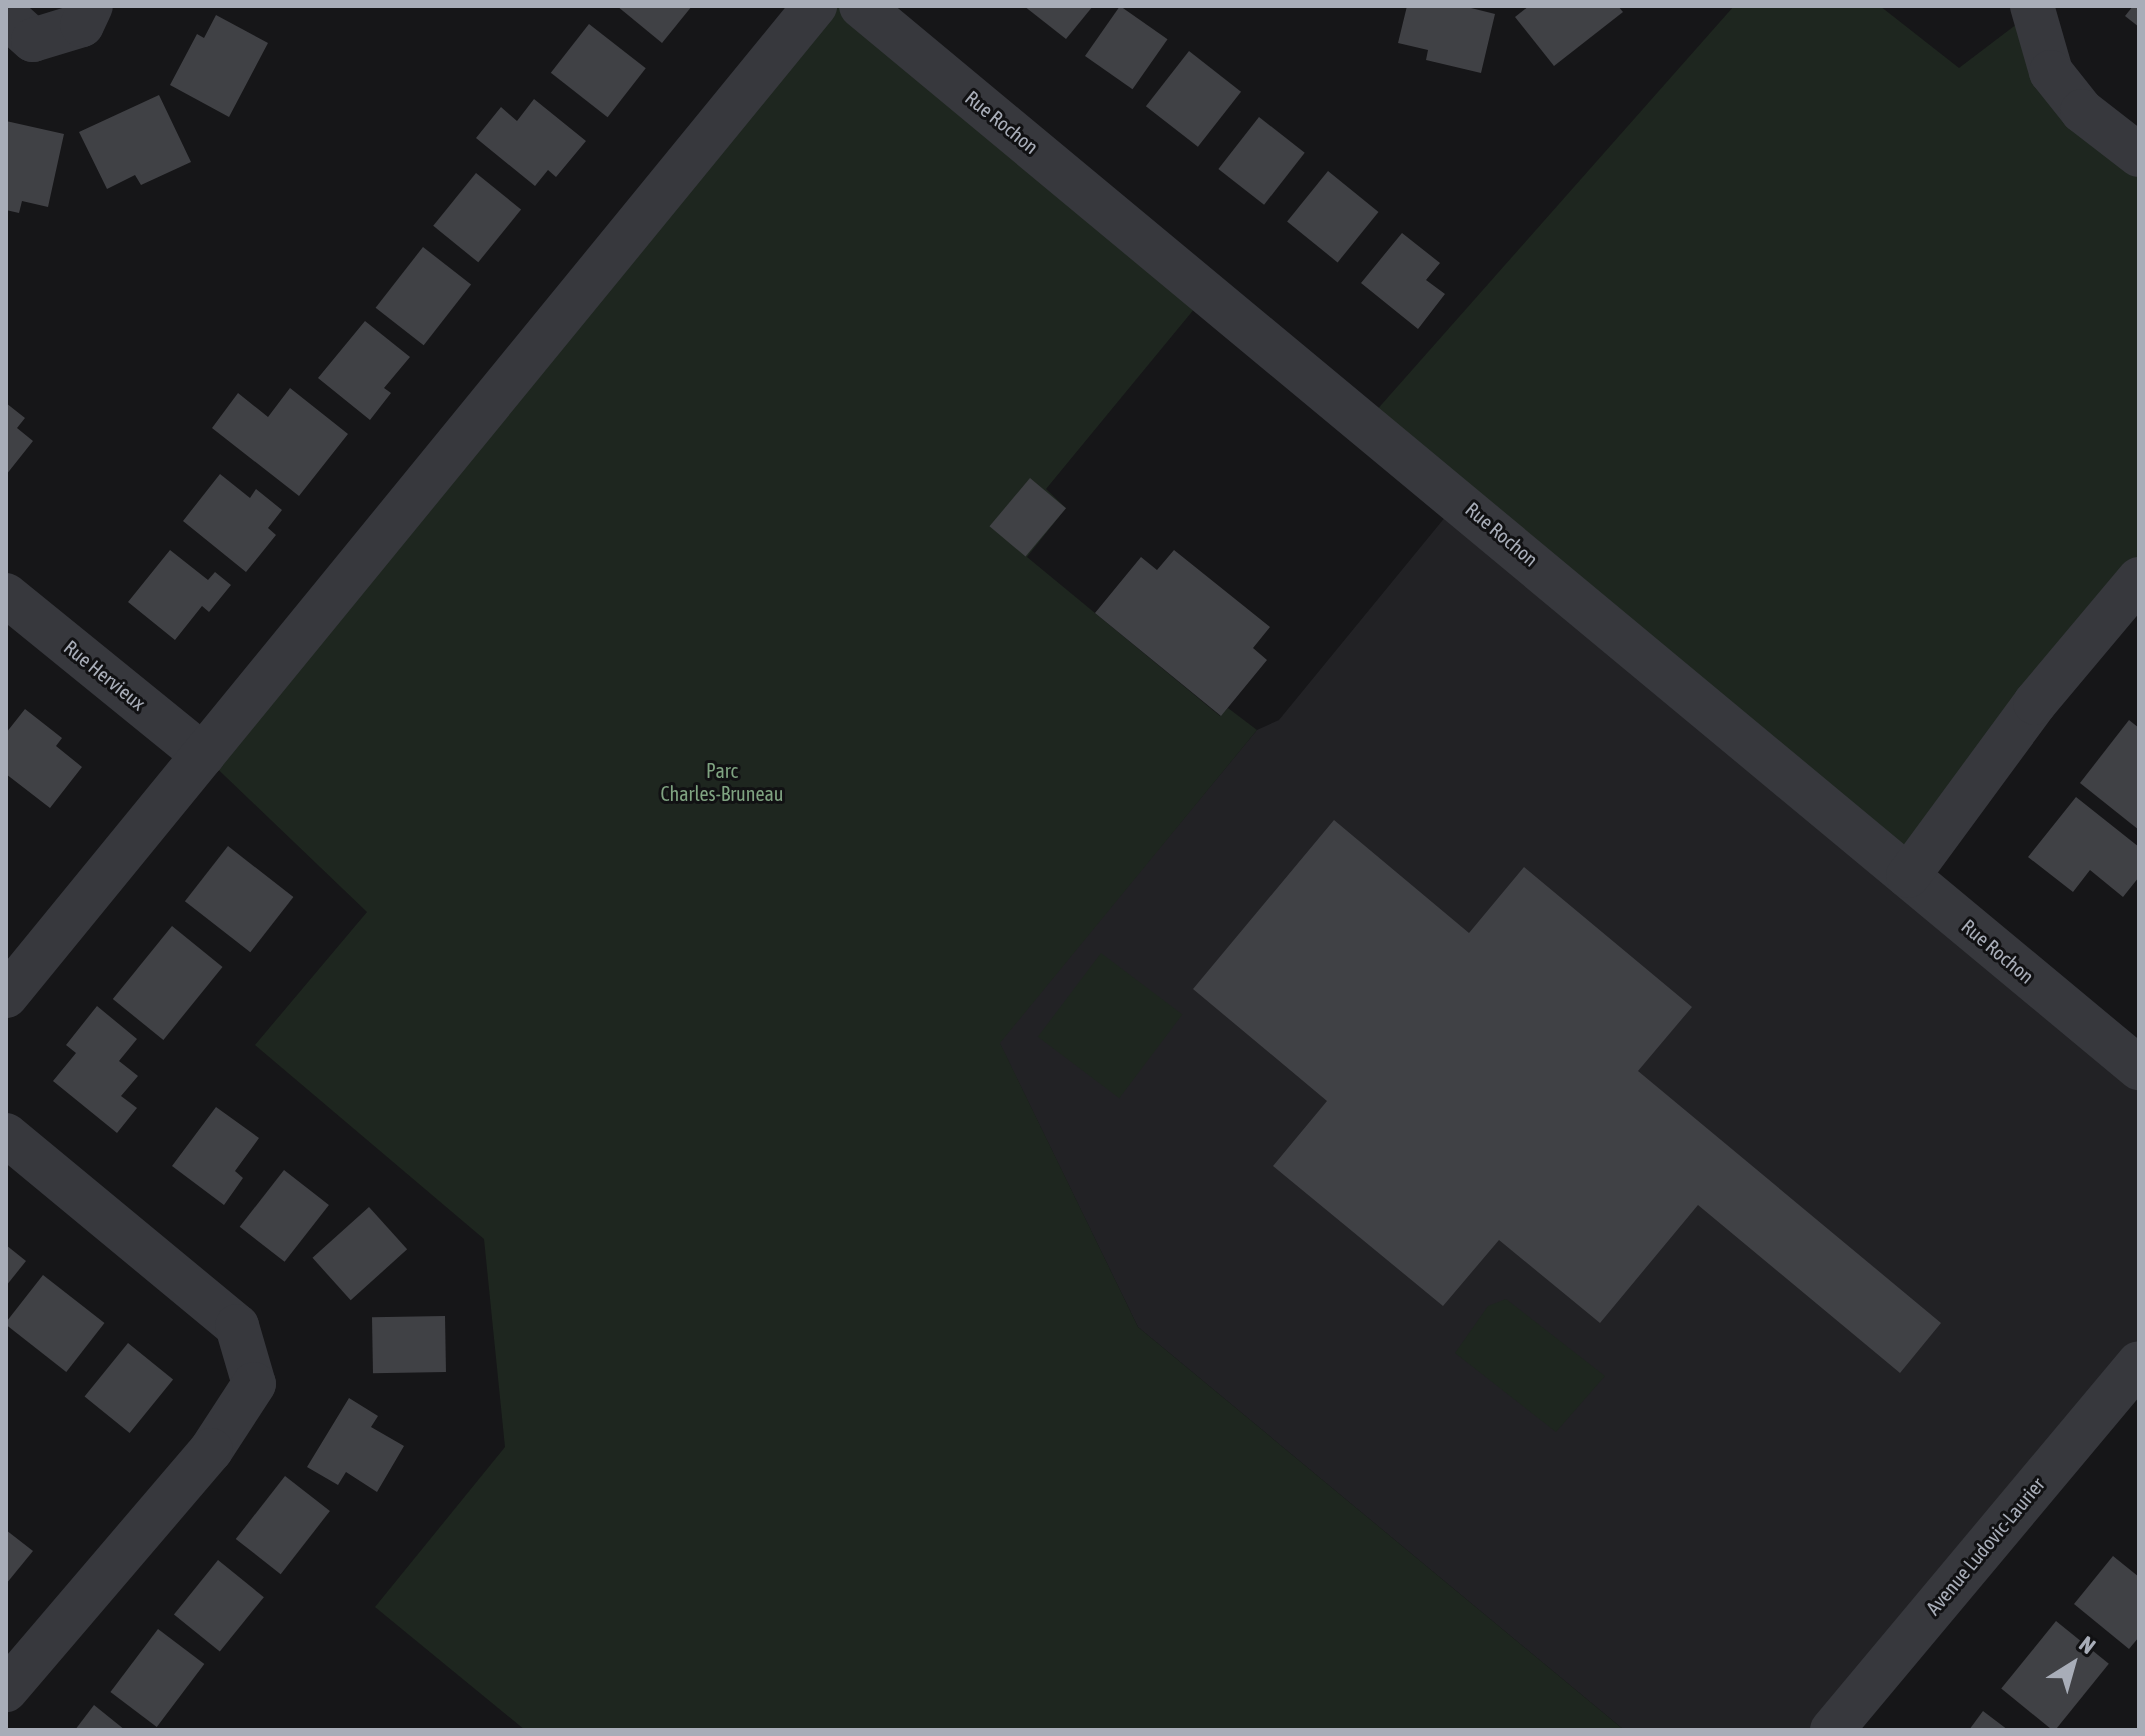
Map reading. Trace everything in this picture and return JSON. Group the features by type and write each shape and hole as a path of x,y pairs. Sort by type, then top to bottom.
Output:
{"street":[{"path":"6,16 33,40 82,25 91,6"},
{"path":"6,996 815,6"},
{"name":"Rue Rochon","path":"861,6 2139,1068"},
{"path":"2032,6 2051,72 2082,111 2139,155"},
{"path":"1908,876 2035,703 2139,579"},
{"name":"Rue Hervieux","path":"6,595 203,755"},
{"path":"6,1135 237,1326 254,1384 211,1450 6,1690"},
{"name":"Avenue Ludovic-Laurier","path":"1832,1730 2139,1363"}],"shaded area":[{"path":"1460,499 2139,1068 2139,1363 1832,1730 1624,1730 1138,1327 999,1042 1257,730 1279,720"}],"green space":[{"name":"Parc Charles-Bruneau","path":"815,6 861,6 1209,291 1046,489 1066,508 1027,557 1220,716 1228,708 1257,730 1000,1043 1138,1327 1624,1730 525,1730 375,1607 505,1447 484,1239 255,1045 367,912 203,755"},
{"path":"1734,6 1880,6 1959,68 2034,11 2139,158 2139,576 1901,872 1367,421"},
{"path":"1101,953 1182,1014 1119,1098 1038,1037"},
{"path":"1506,1299 1605,1376 1556,1432 1455,1353 1488,1306"}],"building":[{"path":"617,6 692,6 662,43"},
{"path":"1024,6 1093,6 1066,39"},
{"path":"1120,6 1168,39 1133,89 1085,56"},
{"path":"1407,6 1463,6 1495,14 1481,73 1426,60 1428,50 1398,43"},
{"path":"1529,6 1618,6 1623,12 1554,66 1515,17"},
{"path":"2133,6 2139,6 2139,27 2125,16"},
{"path":"216,15 268,43 229,117 170,85 197,34 204,38"},
{"path":"589,24 646,68 608,117 551,73"},
{"path":"1189,51 1241,92 1198,147 1146,106"},
{"path":"159,95 191,162 141,185 135,175 107,189 79,132"},
{"path":"534,99 586,141 556,177 548,170 535,186 476,138 501,107 517,121"},
{"path":"1259,117 1305,153 1264,205 1218,169"},
{"path":"6,121 64,134 48,207 22,201 19,213 6,210"},
{"path":"1328,171 1379,212 1338,262 1287,222"},
{"path":"476,173 521,210 478,262 433,226"},
{"path":"1402,233 1440,263 1426,280 1445,294 1418,329 1361,283"},
{"path":"423,247 471,285 424,345 376,308"},
{"path":"365,321 410,357 384,388 391,393 370,420 318,378"},
{"path":"290,388 348,434 299,496 212,428 238,393 268,417"},
{"path":"6,403 25,418 17,428 33,441 6,475"},
{"path":"220,474 250,498 256,489 282,510 268,528 276,535 246,572 183,521"},
{"path":"1030,478 1066,508 1026,556 990,526"},
{"path":"170,550 208,580 215,572 231,585 209,612 202,606 175,640 128,602"},
{"path":"1174,550 1270,627 1253,648 1267,660 1221,716 1095,613 1141,557 1157,570"},
{"path":"25,709 62,738 56,746 82,767 50,808 6,774 6,733"},
{"path":"2129,720 2139,728 2139,830 2080,783"},
{"path":"2076,797 2139,847 2139,877 2123,897 2090,870 2073,892 2028,857"},
{"path":"1334,820 1469,933 1524,867 1692,1007 1638,1071 1941,1323 1900,1373 1698,1205 1600,1323 1499,1240 1443,1306 1273,1166 1327,1101 1193,989"},
{"path":"228,846 293,897 250,952 185,901"},
{"path":"172,926 223,967 163,1040 113,999"},
{"path":"97,1006 137,1039 119,1061 138,1076 121,1096 137,1108 117,1133 53,1081 76,1053 66,1045"},
{"path":"216,1107 259,1138 235,1171 243,1178 224,1205 172,1166"},
{"path":"284,1170 329,1205 285,1262 240,1227"},
{"path":"369,1207 407,1249 351,1300 313,1258"},
{"path":"6,1245 26,1261 6,1286"},
{"path":"43,1275 104,1323 66,1372 6,1325"},
{"path":"445,1316 446,1372 373,1373 372,1317"},
{"path":"128,1343 173,1380 130,1433 85,1397"},
{"path":"349,1398 378,1416 371,1427 404,1446 377,1492 346,1472 338,1485 307,1467"},
{"path":"285,1476 330,1511 281,1574 236,1539"},
{"path":"6,1530 33,1551 6,1584"},
{"path":"2113,1556 2139,1577 2139,1637 2129,1649 2074,1604"},
{"path":"218,1560 264,1597 220,1652 174,1614"},
{"path":"2056,1621 2109,1664 2055,1730 2001,1689"},
{"path":"158,1629 204,1664 157,1727 110,1692"},
{"path":"94,1705 125,1730 75,1730"},
{"path":"1983,1711 2008,1730 1969,1730"}]}
